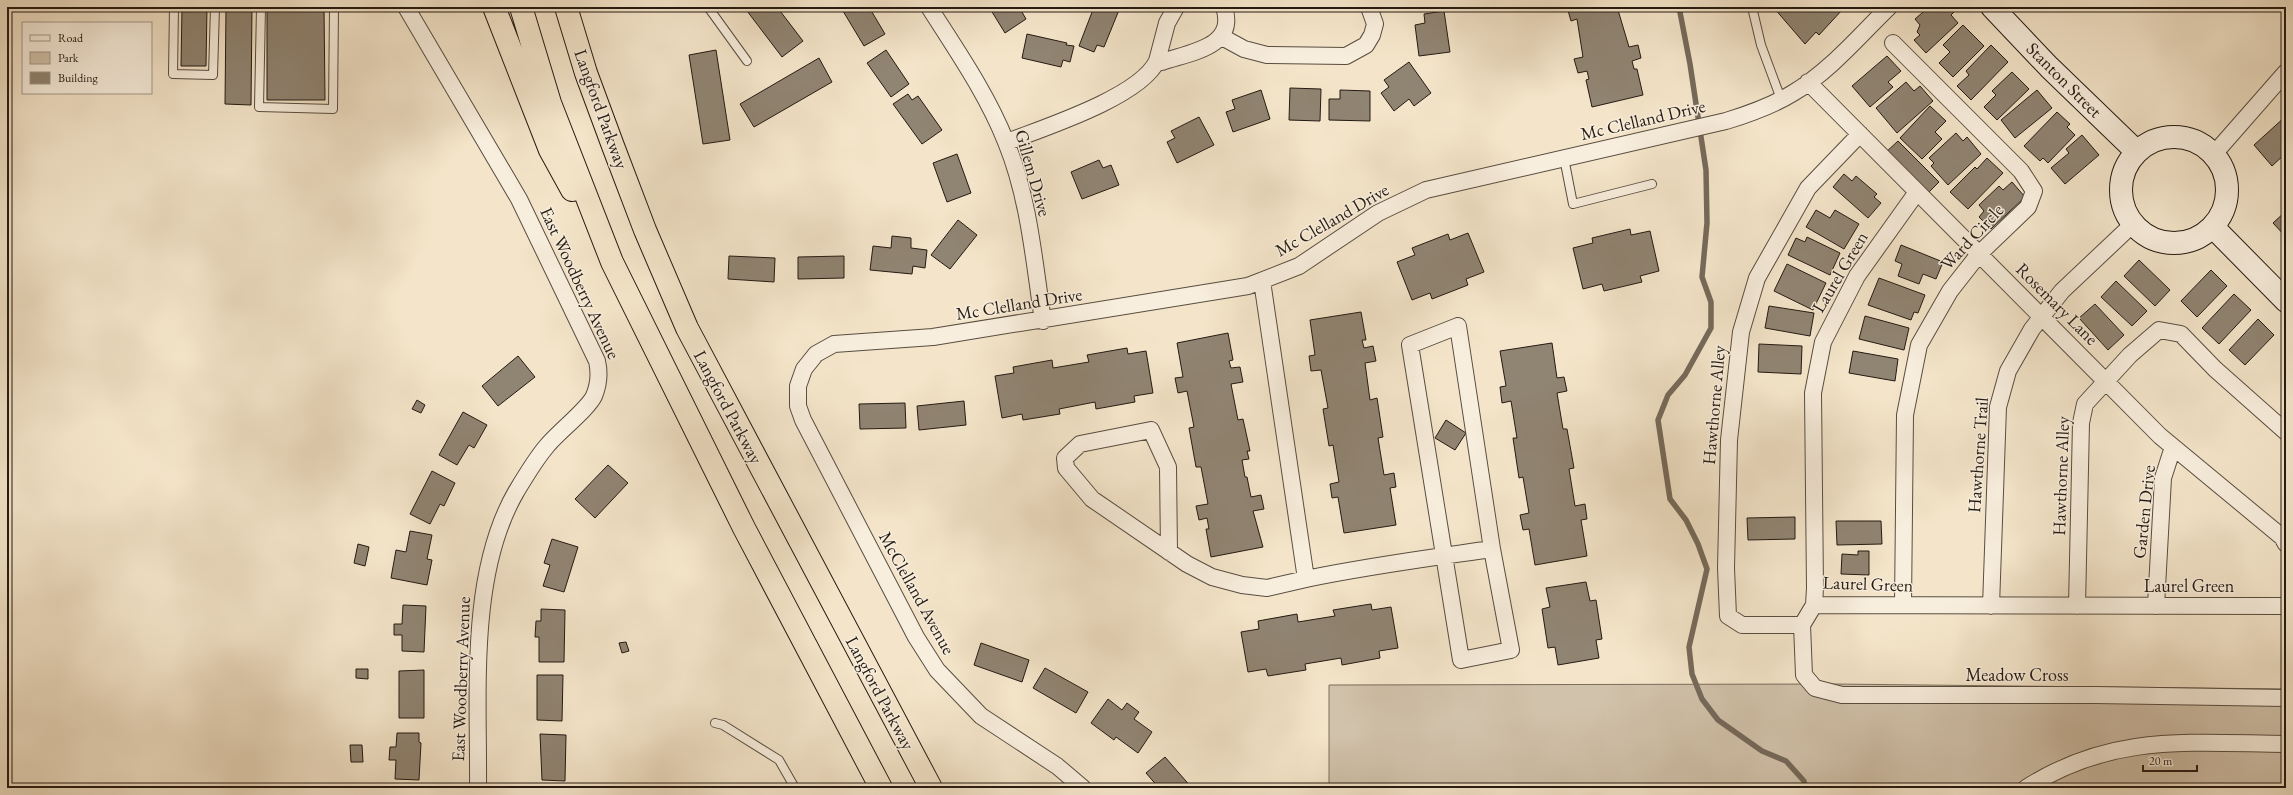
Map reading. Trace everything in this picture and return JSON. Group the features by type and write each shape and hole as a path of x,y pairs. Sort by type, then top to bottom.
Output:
{"highway":[{"path":"494,7 550,150 612,262"},
{"name":"Langford Parkway","path":"521,7 550,103 612,262 744,528 881,788"},
{"name":"Langford Parkway","path":"566,7 586,73 645,230 687,328 931,788"},
{"path":"582,7 586,73"}],"street":[{"name":"East Woodberry Avenue","path":"406,7 519,199 597,361 600,374 593,398 546,447 515,492 495,539 483,588 480,628 478,788"},
{"name":"Gillem Drive","path":"929,7 980,89 1006,142 1025,204 1043,321"},
{"path":"1006,142 1108,101 1135,83 1155,66 1167,23 1176,7"},
{"path":"1157,61 1162,62 1210,46 1222,37 1228,20 1224,7"},
{"path":"1222,37 1244,49 1267,55 1346,56 1366,46 1372,35 1375,24 1369,7"},
{"name":"Mc Clelland Drive","path":"831,474 803,420 798,406 798,386 802,375 816,354 834,344 933,337 1043,321 1248,286 1299,266 1378,213 1426,190 1726,121 1761,110 1781,99 1823,71 1889,7"},
{"name":"Stanton Street","path":"1992,7 2049,67 2137,152"},
{"name":"Ward Circle","path":"1893,42 2021,171 2034,190 2028,207 1979,254 1950,291 1919,345 1905,415 1903,606"},
{"path":"2214,154 2286,72"},
{"name":"Rosemary Lane","path":"1808,82 2041,317 2173,447 2282,537 2286,544"},
{"name":"Hawthorne Alley","path":"1802,625 1742,625 1728,616 1726,568 1729,440 1741,332 1757,278 1808,188 1860,134"},
{"path":"2167,137 2184,138 2200,143 2214,154 2222,167 2227,182 2227,198 2222,213 2213,226 2195,240 2172,244 2150,238 2133,224 2125,210 2122,187 2128,164 2137,152 2151,142 2167,137"},
{"name":"Laurel Green","path":"1917,192 1857,276 1823,342 1813,393 1814,605 2286,606"},
{"name":"Hawthorne Trail","path":"1990,606 1998,407 2011,366 2019,349 2041,317 2062,291 2133,224"},
{"path":"2213,226 2286,301"},
{"path":"1262,281 1306,579"},
{"path":"1458,326 1492,549 1511,650 1461,660 1410,346 1458,326"},
{"name":"Hawthorne Alley","path":"2077,606 2081,423 2085,404 2130,355 2159,330 2181,334 2215,369 2286,432"},
{"path":"1169,552 1168,467 1151,430 1080,444 1065,458 1066,468 1092,500 1169,552 1187,564 1212,577 1242,585 1267,588 1352,570 1492,549"},
{"name":"Garden Drive","path":"2156,606 2164,478 2173,447"},
{"name":"McClelland Avenue","path":"831,474 916,637 937,670 981,716 1057,766 1083,788"},
{"path":"1802,625 1814,605"},
{"name":"Meadow Cross","path":"1802,625 1804,675 1815,688 1842,695 2095,695 2286,698"},
{"path":"2026,788 2042,777 2081,760 2121,748 2163,742 2286,744"}],"lane":[{"path":"174,7 173,74 213,75 215,7"},
{"path":"261,7 259,107 333,109 334,7"},
{"path":"708,7 747,61"},
{"path":"1752,7 1764,52 1781,99"},
{"path":"1564,158 1573,204 1652,184"},
{"path":"715,723 723,725 779,760 795,788"}],"green space":[{"path":"1833,684 2286,689 2286,788 1329,788 1329,685"}],"building":[{"path":"182,7 207,7 206,66 181,66"},
{"path":"226,7 252,7 251,105 225,104"},
{"path":"267,7 324,7 325,100 267,100"},
{"path":"744,7 777,7 803,41 782,57"},
{"path":"849,7 869,7 885,34 864,46 843,11"},
{"path":"989,7 1019,7 1026,19 1005,33"},
{"path":"1094,7 1111,7 1119,10 1104,47 1097,45 1094,52 1079,46"},
{"path":"1567,7 1623,7 1618,10 1629,47 1638,45 1641,58 1632,61 1634,69 1637,69 1643,95 1592,107 1586,80 1589,79 1587,71 1578,73 1574,59 1583,57 1577,19 1571,21"},
{"path":"1841,7 1843,9 1819,35 1816,32 1805,44 1774,8"},
{"path":"1929,7 1953,7 1956,10 1951,15 1958,23 1926,53 1914,40 1920,35 1917,32 1920,25 1915,19"},
{"path":"1444,11 1450,52 1419,56 1415,25 1425,23 1424,14"},
{"path":"1963,25 1984,46 1953,77 1939,63 1950,52 1943,45"},
{"path":"1027,34 1074,46 1070,62 1063,60 1061,67 1022,58"},
{"path":"1991,45 2008,62 1971,100 1957,86 1969,75 1966,71"},
{"path":"716,50 730,140 703,144 689,55"},
{"path":"886,50 909,84 891,97 867,63"},
{"path":"1887,56 1901,71 1888,82 1893,87 1870,107 1852,86"},
{"path":"819,58 832,82 754,127 740,104"},
{"path":"1409,62 1431,93 1414,106 1409,99 1394,111 1381,93 1389,87 1384,80"},
{"path":"2012,72 2029,89 1997,120 1984,107 1996,95 1992,91"},
{"path":"1906,82 1914,91 1920,86 1933,101 1897,133 1876,108"},
{"path":"1290,88 1321,89 1320,121 1289,120"},
{"path":"1261,90 1270,119 1233,132 1226,112 1235,109 1232,100"},
{"path":"1340,90 1370,91 1370,121 1329,120 1329,99 1340,99"},
{"path":"2037,90 2052,108 2015,138 2001,120"},
{"path":"908,94 912,100 918,96 942,130 922,144 893,104"},
{"path":"1930,106 1946,121 1935,132 1942,139 1922,159 1900,138"},
{"path":"2057,112 2070,124 2067,127 2075,135 2048,163 2043,158 2040,161 2024,146"},
{"path":"2286,116 2286,153 2272,166 2254,145"},
{"path":"1199,117 1214,145 1177,163 1167,142 1175,138 1171,131"},
{"path":"1956,133 1963,141 1967,137 1981,154 1948,185 1931,166 1934,163 1929,158"},
{"path":"2082,135 2099,155 2065,184 2051,168 2069,153 2066,149"},
{"path":"1898,141 1939,182 1925,196 1884,154"},
{"path":"957,154 971,193 947,202 933,163"},
{"path":"1987,158 2003,173 1968,209 1950,192 1975,167 1977,169"},
{"path":"1099,160 1103,168 1111,165 1119,185 1082,199 1071,172"},
{"path":"1844,174 1852,181 1856,176 1877,194 1874,197 1881,203 1868,218 1833,187"},
{"path":"2012,182 2025,197 1991,229 1979,217 1984,211 1979,205 1999,186 2003,190"},
{"path":"1816,210 1830,218 1835,210 1859,224 1844,249 1806,227"},
{"path":"2286,211 2286,237 2273,223"},
{"path":"958,220 977,235 950,269 931,255"},
{"path":"1630,229 1631,235 1650,231 1659,271 1640,276 1642,282 1604,291 1602,284 1583,289 1573,248 1593,243 1592,238"},
{"path":"1468,233 1484,272 1466,279 1468,285 1432,299 1430,293 1412,300 1397,262 1415,255 1412,248 1448,234 1450,240"},
{"path":"892,236 911,238 911,248 927,250 925,268 913,266 912,274 870,270 873,246 891,248"},
{"path":"1807,237 1840,253 1830,275 1788,255 1796,238 1805,242"},
{"path":"1901,245 1943,262 1936,279 1923,274 1919,284 1898,276 1902,264 1895,261"},
{"path":"729,256 775,258 774,282 728,279"},
{"path":"844,256 844,278 798,279 798,257"},
{"path":"2139,260 2170,290 2155,306 2124,276"},
{"path":"1787,264 1826,283 1813,310 1774,291"},
{"path":"2211,270 2227,286 2197,317 2181,301"},
{"path":"1879,278 1925,295 1918,313 1914,312 1911,320 1868,305"},
{"path":"2116,281 2147,311 2132,326 2101,297"},
{"path":"2234,294 2251,310 2219,344 2202,328"},
{"path":"2095,304 2124,335 2108,350 2079,318"},
{"path":"1769,306 1814,313 1810,336 1765,328"},
{"path":"1361,312 1366,340 1362,340 1364,348 1373,346 1376,361 1365,363 1370,400 1377,398 1383,437 1378,438 1384,475 1394,473 1396,487 1390,488 1396,525 1344,533 1338,497 1332,498 1330,484 1339,482 1333,445 1329,446 1323,409 1328,408 1321,370 1311,371 1309,356 1315,355 1310,320"},
{"path":"1865,316 1909,328 1904,350 1859,339"},
{"path":"2258,319 2274,335 2245,365 2229,350"},
{"path":"1228,333 1233,360 1229,361 1231,368 1240,367 1243,382 1231,384 1238,420 1243,419 1250,451 1247,451 1249,459 1242,460 1245,477 1247,477 1251,497 1261,495 1264,509 1253,511 1263,547 1211,557 1206,529 1209,529 1207,518 1199,520 1196,506 1208,504 1201,467 1196,467 1189,428 1194,427 1187,391 1178,393 1175,378 1183,377 1177,343"},
{"path":"1552,343 1557,378 1564,377 1567,391 1557,393 1563,429 1567,429 1574,468 1569,469 1575,506 1585,504 1587,519 1581,520 1587,556 1535,565 1529,529 1523,530 1520,515 1529,513 1523,477 1519,478 1513,438 1517,438 1511,401 1502,403 1500,387 1506,386 1500,351"},
{"path":"1759,344 1802,346 1801,374 1758,372"},
{"path":"1127,348 1128,354 1146,351 1153,393 1134,396 1135,402 1096,409 1095,402 1059,409 1060,414 1023,420 1022,414 1002,418 995,376 1014,373 1013,367 1052,360 1053,368 1089,362 1087,355"},
{"path":"1853,351 1898,359 1895,381 1849,373"},
{"path":"518,356 535,377 498,406 482,386"},
{"path":"417,400 425,405 421,413 412,409"},
{"path":"964,401 966,425 919,430 917,406"},
{"path":"905,403 906,428 860,429 859,404"},
{"path":"463,412 487,425 474,448 469,445 457,465 439,455"},
{"path":"1446,420 1466,433 1455,450 1435,438"},
{"path":"608,465 628,483 595,518 575,499"},
{"path":"432,471 455,483 444,506 440,504 430,524 410,514"},
{"path":"1795,517 1795,539 1748,540 1747,518"},
{"path":"1836,521 1881,521 1882,544 1837,545"},
{"path":"410,531 432,535 427,559 432,560 427,585 391,578 396,550 406,552"},
{"path":"552,539 578,547 564,592 543,586 550,565 544,563"},
{"path":"358,544 369,547 365,566 354,563"},
{"path":"1858,551 1869,551 1869,575 1841,574 1842,554 1858,555"},
{"path":"1586,582 1590,601 1596,600 1602,639 1596,640 1599,658 1558,665 1555,647 1548,648 1542,609 1550,607 1546,588"},
{"path":"1371,604 1372,610 1391,607 1398,648 1379,651 1380,658 1342,665 1341,658 1305,664 1306,670 1268,676 1266,669 1248,672 1241,632 1259,629 1258,621 1297,614 1298,622 1335,616 1333,610"},
{"path":"403,605 426,606 424,652 402,651 402,635 394,635 394,624 402,624"},
{"path":"541,609 565,610 564,662 539,662 539,637 535,637 536,621 541,621"},
{"path":"626,642 629,651 622,653 619,643"},
{"path":"981,643 1029,660 1022,682 974,665"},
{"path":"1045,668 1088,692 1076,713 1033,688"},
{"path":"356,669 368,669 368,679 356,678"},
{"path":"424,670 424,718 399,718 399,671"},
{"path":"537,675 563,675 562,721 537,720"},
{"path":"1108,699 1122,710 1127,703 1139,712 1134,719 1152,732 1138,753 1116,737 1114,740 1091,723"},
{"path":"397,733 419,733 419,742 421,743 419,780 395,779 396,760 389,760 390,747 396,747"},
{"path":"540,734 566,735 565,781 542,780"},
{"path":"350,745 362,745 363,762 351,762"},
{"path":"1165,757 1192,788 1159,788 1146,773"}],"waterway":[{"path":"1679,7 1690,64 1706,170 1707,223 1702,277 1711,302 1711,328 1685,375 1668,395 1658,420 1670,499 1686,520 1698,544 1707,569 1689,647 1692,674 1702,699 1718,720 1762,751 1786,761 1804,781 1805,788"}]}
